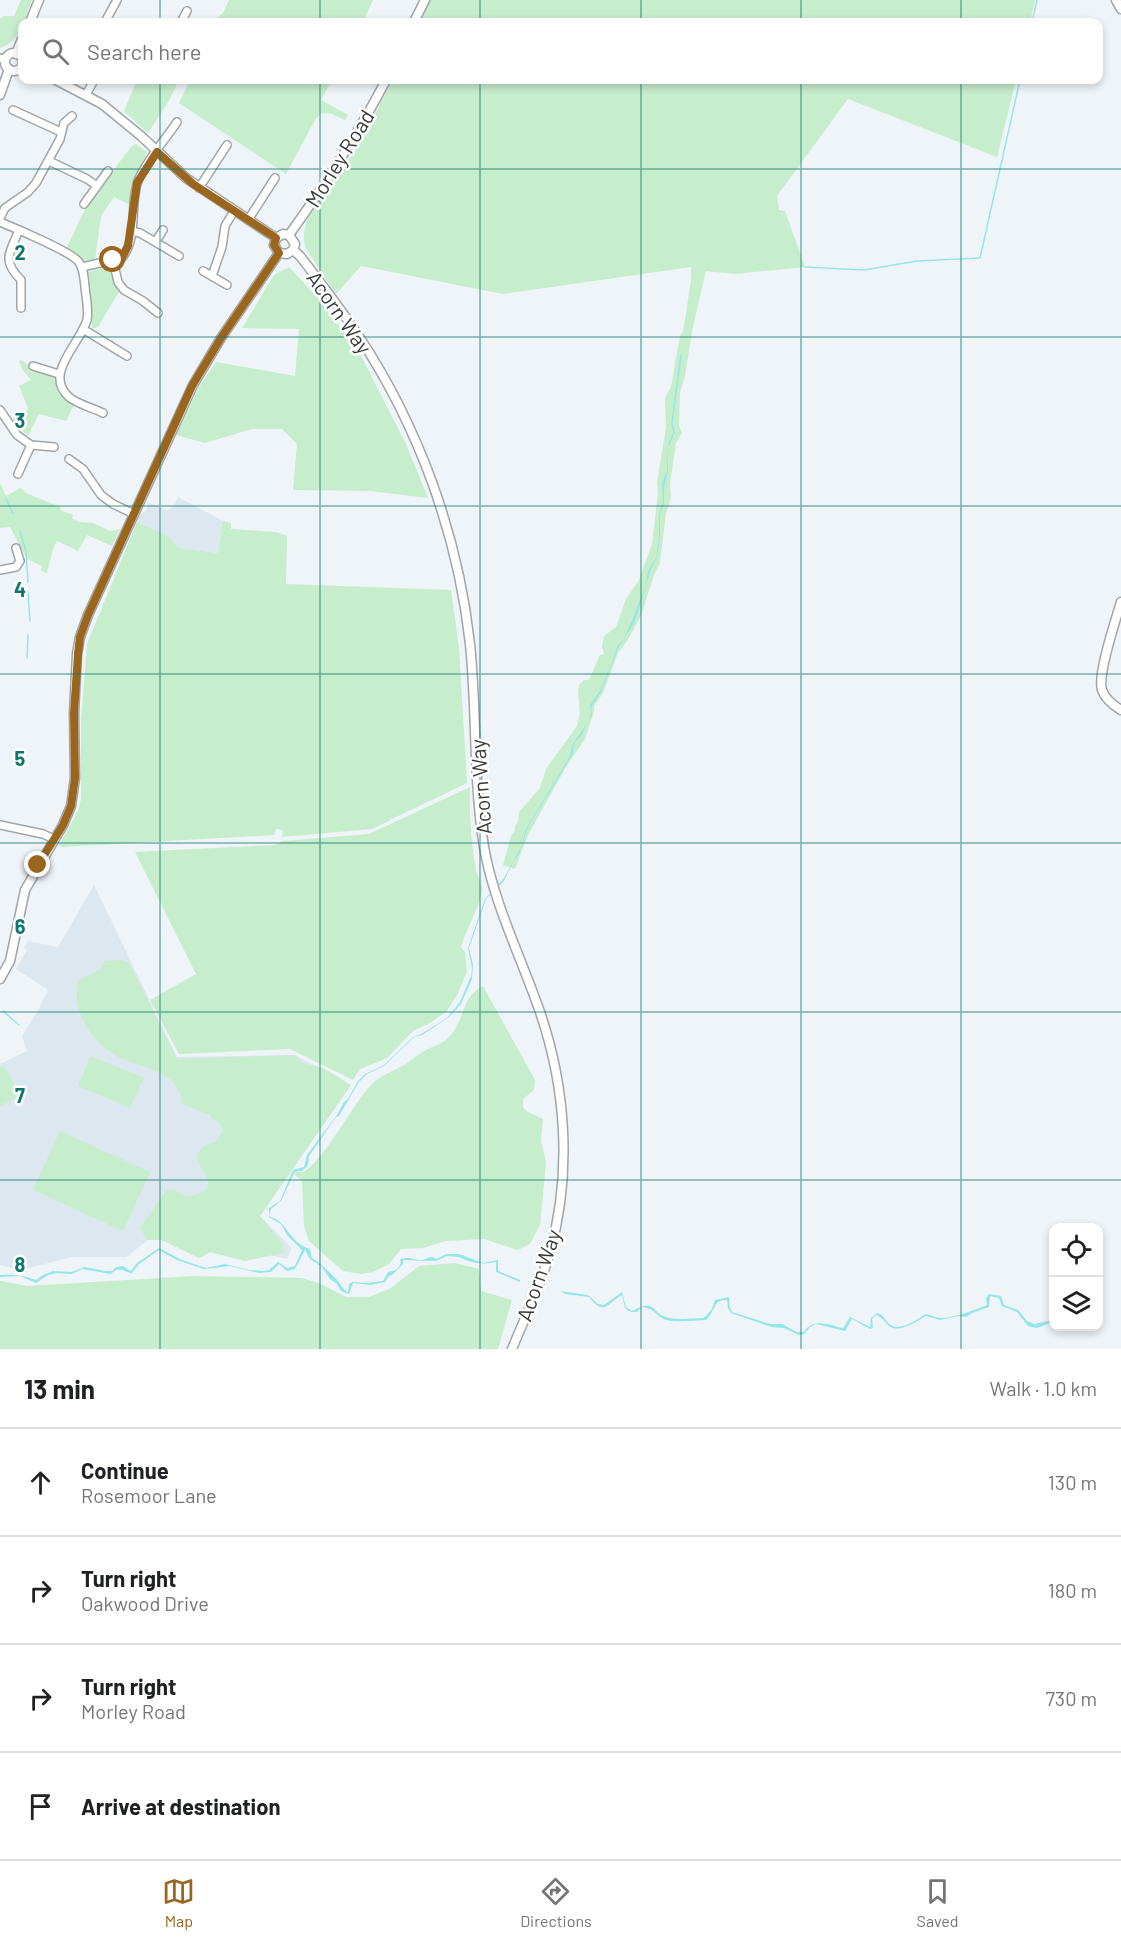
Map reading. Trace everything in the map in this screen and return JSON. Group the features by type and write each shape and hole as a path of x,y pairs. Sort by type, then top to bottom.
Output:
{"street":[{"path":"32,18 39,0"},
{"path":"107,18 117,0"},
{"path":"416,18 425,0"},
{"path":"1116,0 1121,9"},
{"path":"183,18 187,11"},
{"path":"18,49 16,54 8,55 3,59 9,69 18,68"},
{"path":"0,95 9,69"},
{"path":"64,84 86,95 121,118 198,188 276,238"},
{"path":"86,95 92,84"},
{"name":"Morley Road","path":"289,234 345,154 384,84"},
{"path":"12,110 61,132"},
{"path":"72,116 64,123 60,139 49,161 28,192 5,208 0,220 73,257 82,267 88,308 87,319 59,374 59,383 69,398 103,413"},
{"path":"82,267 122,258 126,253 137,183 177,122"},
{"path":"198,188 227,145"},
{"path":"49,161 97,186"},
{"path":"84,204 108,171"},
{"path":"248,220 275,178"},
{"path":"212,276 222,247 225,226 234,211"},
{"path":"19,230 8,255 8,261 11,270 21,280 21,308"},
{"path":"156,241 163,230"},
{"path":"131,231 156,241 179,256"},
{"path":"289,234 293,239 293,250 287,254 279,253 274,245 276,238 289,234"},
{"name":"Acorn Way","path":"293,250 332,297 359,337 385,379 412,431 441,509 460,578 470,640 481,821 485,850 495,890 547,1034 559,1087 563,1123 561,1199 552,1241 538,1286 512,1349"},
{"path":"0,979 10,961 25,890 67,817 73,795 74,699 80,637 88,615 192,386 221,338 279,253"},
{"path":"113,260 118,282 124,290 144,301 158,313"},
{"path":"203,271 227,285"},
{"path":"83,329 127,356"},
{"path":"33,366 59,374"},
{"path":"0,410 17,435 31,445 54,447"},
{"path":"18,474 31,445"},
{"path":"69,459 80,462 101,495 113,504 134,514"},
{"path":"0,570 16,567 20,561 16,548"},
{"path":"1121,602 1103,666 1101,686 1108,700 1121,710"},
{"path":"0,825 42,834 54,839"}],"shaded area":[{"path":"178,497 223,521 218,553 178,548 168,537 137,522 149,503 168,510 174,506"},
{"path":"94,885 177,1057 295,1055 351,1085 260,1216 292,1248 287,1259 269,1255 245,1261 210,1252 199,1258 162,1240 148,1240 126,1257 71,1257 22,1270 0,1265 0,1064 27,1051 22,1036 48,990 16,969 27,950 24,948 28,941 58,947"}],"green space":[{"path":"21,0 32,0 25,18 18,18 17,35 7,45 0,48 0,19 4,16 14,16"},
{"path":"229,0 373,0 365,18 217,18 223,13"},
{"path":"429,0 1035,0 1031,18 421,18"},
{"path":"135,84 177,84 148,133 124,111"},
{"path":"188,84 330,84 321,100 348,115 345,120 332,114 322,113 316,118 286,174 179,103"},
{"path":"390,84 1015,84 997,157 848,99 777,196 779,210 785,211 805,267 734,274 706,271 680,393 679,426 682,433 676,443 670,483 671,498 666,513 660,563 641,616 618,653 603,693 594,706 585,739 566,767 528,835 515,869 503,865 511,836 518,822 519,812 540,788 546,769 577,726 580,713 579,685 584,680 589,680 600,655 604,654 602,646 604,636 616,627 626,599 639,580 652,544 658,494 657,482 666,427 665,398 671,387 680,335 683,332 691,267 503,294 361,266 336,294 306,249 305,226 308,218 363,139"},
{"path":"136,144 147,152 133,184 130,205 114,197 101,216 95,260 84,261 76,253 66,249 88,203 132,146"},
{"path":"110,266 114,283 120,290 98,327 92,329 92,309 85,273"},
{"path":"289,267 318,298 359,352 406,444 428,498 370,491 293,490 297,444 282,429 252,429 205,443 176,435 199,387 216,362 295,376 299,329 242,328 274,275"},
{"path":"22,360 29,366 31,372 37,370 56,375 67,401 75,403 66,421 39,414 28,436 11,420 15,417 22,423 28,408 19,386 31,380 22,369 19,361"},
{"path":"0,483 6,496 20,488 28,494 61,507 60,510 73,515 72,519 93,523 110,531 120,529 112,546 87,535 78,551 57,541 47,573 41,571 42,566 27,559 10,527 0,528"},
{"path":"223,521 231,523 231,529 276,532 287,536 286,584 451,590 459,648 467,783 390,818 391,820 372,829 282,837 283,830 276,829 274,835 62,847 59,845 78,811 81,799 81,720 87,644 137,522 169,537 178,548 218,553"},
{"path":"470,787 472,839 482,893 461,948 465,952 467,972 447,1011 413,1031 387,1058 360,1069 353,1080 290,1049 179,1054 150,1000 196,974 135,852 275,845 283,841 369,834"},
{"path":"122,960 129,963 177,1059 295,1055 304,1063 324,1069 351,1085 260,1216 283,1244 283,1253 245,1261 210,1252 199,1258 162,1240 147,1240 140,1228 166,1191 174,1190 187,1197 199,1194 206,1189 209,1185 208,1179 197,1155 202,1147 216,1142 223,1131 219,1122 211,1118 211,1115 182,1104 180,1092 166,1076 115,1055 98,1041 84,1022 77,1001 79,980 100,970 104,961"},
{"path":"483,986 535,1080 534,1090 523,1099 523,1107 526,1111 543,1119 541,1141 546,1162 540,1225 530,1244 518,1250 484,1239 446,1241 423,1248 401,1249 389,1264 373,1272 361,1274 343,1271 309,1241 304,1225 302,1181 294,1174 295,1171 303,1172 320,1157 363,1094 375,1081 449,1037 470,996"},
{"path":"91,1056 144,1078 130,1108 78,1086"},
{"path":"4,1066 20,1095 0,1106 0,1068"},
{"path":"60,1131 150,1172 123,1231 33,1190"},
{"path":"455,1263 479,1269 481,1291 512,1300 498,1349 0,1349 0,1281 28,1286 193,1276 302,1278 321,1284 346,1297 369,1297 391,1288 419,1266"}],"water":[{"path":"668,445 668,472 664,487 664,503 660,515 657,557 635,621 618,648 601,692 591,707 592,715 586,722 591,715 590,705 600,691 617,647 632,621 646,585 648,571 656,558 659,516 663,502 662,483 667,472"},
{"path":"586,725 582,735 575,742 572,755 528,827 519,854 504,881 486,899 469,948 473,965 472,979 461,1004 449,1017 422,1035 414,1037 384,1066 367,1074 359,1082 339,1116 309,1156 308,1165 302,1171 295,1171 281,1201 271,1209 269,1216 269,1208 280,1201 293,1170 304,1167 307,1155 337,1115 358,1081 365,1074 384,1065 413,1037 447,1018 460,1002 471,976 472,968 468,948 485,899 504,878 521,847 526,829 569,758 573,744"},
{"path":"269,1216 280,1222 297,1242 310,1249 312,1258 326,1269 348,1292 349,1284 352,1282 383,1281 388,1272 396,1270 401,1264 400,1260 403,1259 423,1260 432,1257 437,1259 446,1254 459,1254 483,1263 447,1256 436,1261 403,1260 403,1264 385,1282 370,1285 353,1283 349,1294 341,1291 322,1267 310,1259 305,1250 295,1269 287,1271 279,1264 271,1272 259,1273 230,1266 204,1269 177,1260 159,1250 139,1264 132,1273 119,1269 111,1274 82,1269 72,1274 48,1275 36,1283 20,1276 0,1277 0,1275 14,1275 27,1277 36,1280 53,1271 71,1272 85,1267 112,1271 116,1267 123,1266 131,1271 137,1263 159,1248 182,1260 206,1268 225,1264 264,1271 269,1270 278,1262 287,1268 295,1266 302,1250 287,1235 281,1224"},
{"path":"498,1260 498,1271 520,1282 496,1272 496,1262 483,1263"},
{"path":"560,1291 588,1295 598,1304 604,1305 622,1292 626,1307 632,1311 640,1307 650,1306 659,1314 678,1319 704,1318 712,1309 715,1300 729,1297 732,1312 770,1324 782,1324 797,1332 804,1332 808,1327 817,1323 843,1328 850,1317 870,1327 871,1318 877,1313 892,1326 897,1327 926,1314 939,1318 951,1317 987,1305 986,1298 989,1294 1001,1296 1004,1305 1018,1310 1027,1321 1034,1324 1049,1321 1049,1324 1037,1328 1028,1326 1017,1312 1002,1306 999,1298 990,1296 989,1307 966,1317 940,1320 926,1316 897,1329 892,1328 876,1315 872,1319 873,1328 870,1329 852,1319 845,1331 816,1324 804,1334 799,1335 784,1328 771,1327 731,1313 727,1300 719,1302 706,1320 676,1321 663,1319 647,1308 642,1307 637,1312 629,1311 625,1308 622,1295 603,1307 594,1303 589,1297 565,1294"}],"waterway":[{"path":"1033,18 1037,0"},
{"path":"805,267 864,270 917,261 980,258 1019,84"},
{"path":"669,444 674,432 672,423 681,355"},
{"path":"6,499 13,513"},
{"path":"20,532 26,551"},
{"path":"26,553 28,582"},
{"path":"28,592 30,621"},
{"path":"27,658 28,635"},
{"path":"3,1011 19,1025"}],"route":[{"path":"38,865 63,825 71,806 75,778 74,713 78,654 80,637 88,615 192,386 221,338 279,253 274,245 276,238 193,184 157,152 137,183 132,228 126,253 122,258 113,260"}]}
